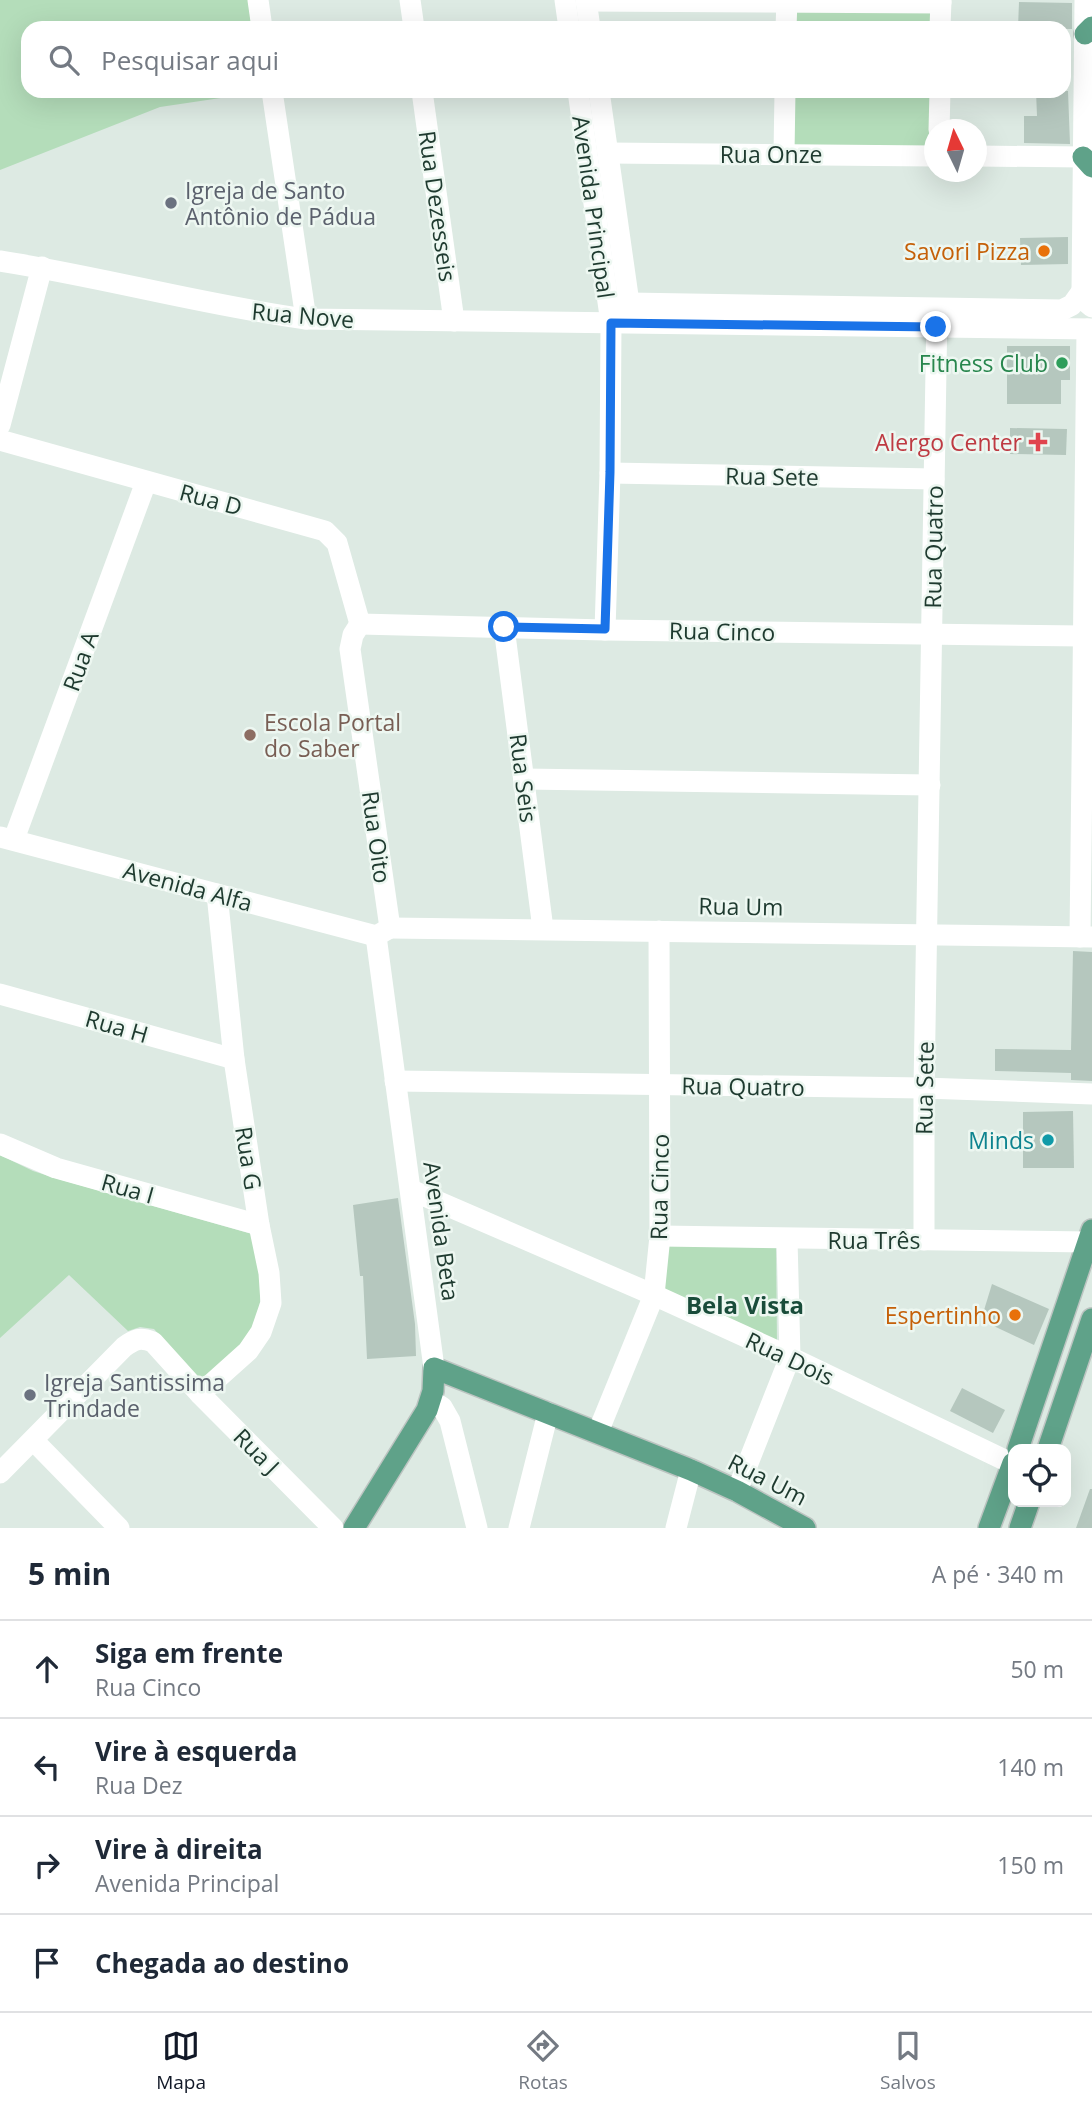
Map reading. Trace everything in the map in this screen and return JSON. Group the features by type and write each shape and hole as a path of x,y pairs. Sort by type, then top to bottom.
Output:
{"main road":[{"path":"1020,1444 1090,1236"},
{"path":"1050,1444 1092,1319"},
{"name":"Avenida Beta","path":"354,1528 380,1490 427,1410 431,1400 434,1368"},
{"name":"Rua Um","path":"434,1368 691,1470 737,1491 805,1528"},
{"path":"989,1528 1008,1477"},
{"path":"1020,1528 1027,1507"}],"street":[{"path":"258,0 261,21"},
{"path":"410,0 413,21"},
{"path":"579,0 941,1 940,21"},
{"path":"572,21 579,0"},
{"path":"579,0 587,21"},
{"path":"1085,0 1088,31 1087,299"},
{"path":"786,21 787,1"},
{"path":"273,98 306,319"},
{"name":"Rua Dezesseis","path":"423,98 454,321"},
{"name":"Avenida Principal","path":"579,98 611,323"},
{"name":"Avenida Principal","path":"600,98 629,303 611,323"},
{"path":"784,154 785,98"},
{"path":"939,119 940,98"},
{"name":"Rua Onze","path":"608,153 924,156"},
{"path":"987,157 1088,162"},
{"name":"Rua Nove","path":"0,261 42,267 214,305 306,319 611,323"},
{"path":"0,425 42,267"},
{"name":"Avenida Principal","path":"611,323 937,318 1062,310 1087,299"},
{"name":"Avenida Principal","path":"629,303 937,318 1089,329"},
{"name":"Rua Quatro","path":"927,935 937,318"},
{"path":"605,629 611,323"},
{"path":"1086,937 1084,636 1089,329"},
{"name":"Rua D","path":"0,440 326,531 337,543 360,624"},
{"name":"Rua Sete","path":"610,472 934,479"},
{"name":"Rua A","path":"7,838 146,482"},
{"name":"Rua Cinco","path":"360,624 1084,636"},
{"name":"Rua Oito","path":"360,624 353,635 350,649 383,932"},
{"name":"Rua Seis","path":"504,627 543,929"},
{"path":"524,779 930,785"},
{"name":"Avenida Alfa","path":"7,838 217,894 383,932"},
{"name":"Rua G","path":"200,1394 248,1351 267,1318 271,1303 269,1273 259,1225 234,1059 217,894"},
{"name":"Rua Um","path":"383,932 543,929 1086,937"},
{"name":"Rua Cinco","path":"598,1432 654,1295 660,1236 659,931"},
{"name":"Avenida Beta","path":"383,932 395,1081 434,1368"},
{"name":"Rua Sete","path":"924,1240 927,935"},
{"name":"Rua H","path":"0,994 234,1059"},
{"name":"Rua Quatro","path":"395,1081 924,1088 1092,1094"},
{"name":"Rua I","path":"0,1144 56,1168 259,1225"},
{"name":"Rua Dois","path":"411,1190 654,1295 1008,1462"},
{"name":"Rua Três","path":"660,1236 924,1240 1090,1236"},
{"path":"737,1491 790,1357 787,1239"},
{"name":"Rua J","path":"0,1473 124,1347 143,1338 153,1342 200,1394 333,1528"},
{"path":"431,1400 442,1407 450,1420 477,1528"},
{"path":"519,1528 548,1413"},
{"path":"34,1441 118,1528"},
{"path":"677,1528 691,1470"}],"green space":[{"path":"0,0 248,0 251,21 21,21 21,98 221,98 160,107 0,170"},
{"path":"794,10 932,11 931,21 794,21"},
{"path":"793,98 931,98 931,119 924,119 924,149 793,148"},
{"path":"0,1155 33,1171 58,1179 252,1234 260,1277 260,1306 251,1333 242,1345 201,1382 154,1329 140,1327 128,1331 69,1275 0,1338"},
{"path":"666,1245 776,1248 777,1344 663,1292"}],"building":[{"path":"1019,2 1072,3 1072,29 1071,21 1018,21"},
{"path":"1036,98 1068,98 1070,144 1024,143 1024,116 1037,116"},
{"name":"Savori Pizza","path":"1068,237 1068,264 1021,265 1020,238"},
{"path":"1007,346 1070,346 1070,380 1061,380 1061,404 1007,404"},
{"name":"Alergo Center","path":"1010,428 1067,429 1066,455 1010,454"},
{"path":"1073,951 1092,952 1092,1081 1071,1080 1071,1073 995,1071 995,1049 1071,1050"},
{"name":"Minds","path":"1073,1111 1074,1168 1023,1168 1023,1112"},
{"path":"398,1198 415,1324 416,1356 367,1359 363,1276 360,1276 353,1205"},
{"name":"Espertinho","path":"992,1284 1049,1309 1034,1345 981,1320"},
{"path":"962,1388 1005,1410 993,1433 950,1411"},
{"path":"1090,1489 1092,1528 1076,1528"}],"place":[{"name":"Igreja de Santo Antônio de Pádua","path":"171,203"},
{"name":"Savori Pizza","path":"1044,251"},
{"name":"Fitness Club","path":"1062,363"},
{"name":"Alergo Center","path":"1038,442"},
{"name":"Escola Portal do Saber","path":"250,735"},
{"name":"Minds","path":"1048,1140"},
{"name":"Espertinho","path":"1015,1315"},
{"name":"Igreja Santissima Trindade","path":"30,1395"}],"district":[{"name":"Bela Vista","path":"745,1304"}],"route":[{"path":"504,627 605,629 611,323 936,327"}]}
